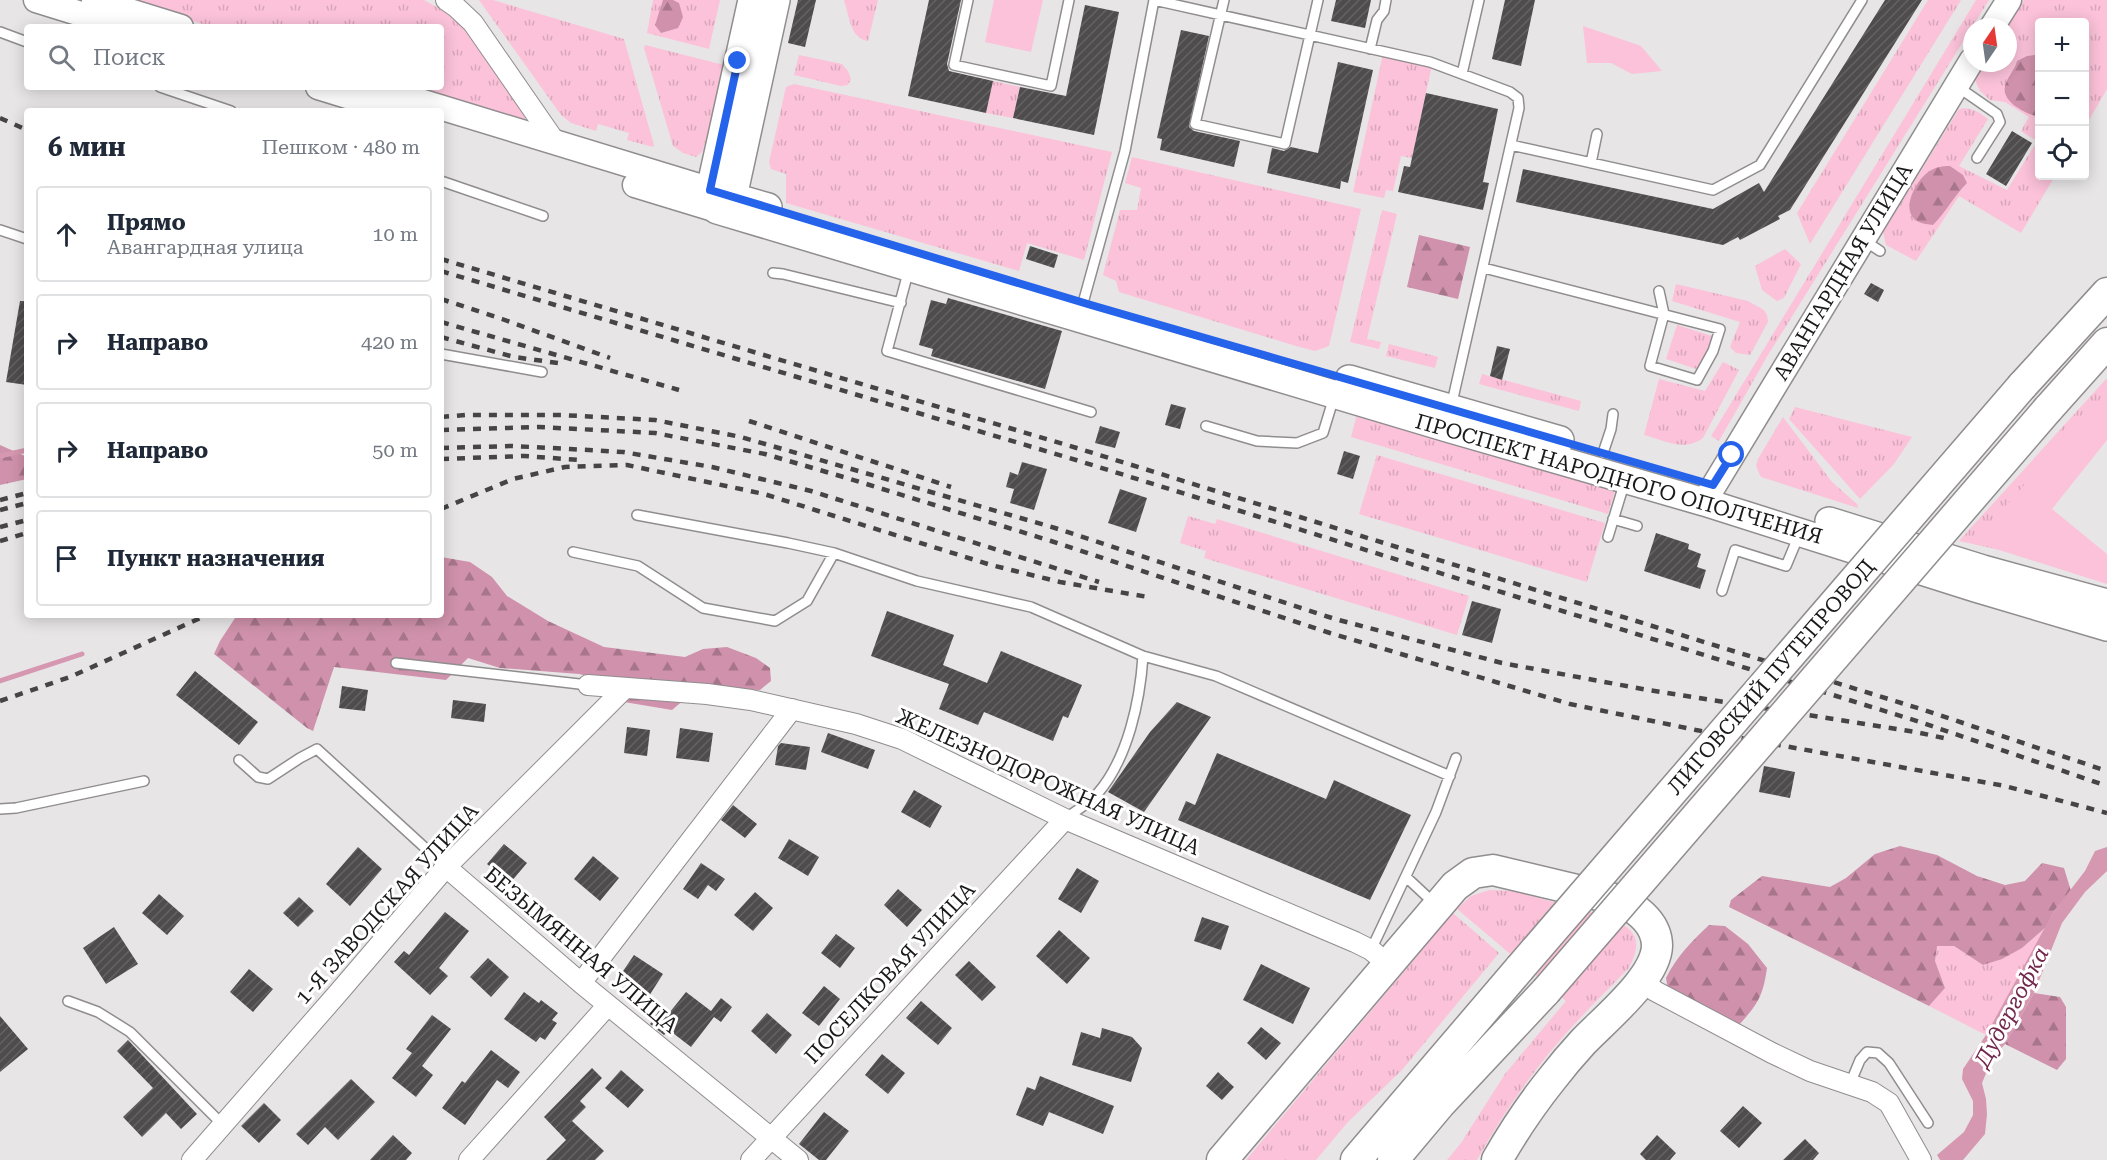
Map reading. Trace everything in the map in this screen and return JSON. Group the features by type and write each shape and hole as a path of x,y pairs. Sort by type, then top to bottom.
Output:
{"main road":[{"path":"720,199 752,0"},
{"path":"720,199 776,0"},
{"name":"ПРОСПЕКТ НАРОДНОГО ОПОЛЧЕНИЯ","path":"720,199 909,268 1335,395 1626,478 1709,493 2107,603"},
{"name":"ПРОСПЕКТ НАРОДНОГО ОПОЛЧЕНИЯ","path":"720,199 1603,453 1709,493 1800,531 1975,588 2107,627"},
{"name":"ЛИГОВСКИЙ ПУТЕПРОВОД","path":"1356,1160 2022,386 2107,293"},
{"name":"ЛИГОВСКИЙ ПУТЕПРОВОД","path":"1393,1160 1440,1104 1546,991 2107,343"},
{"path":"1222,1160 1379,957 1437,907 1455,886 1473,873 1493,870 1623,901 1639,911 1652,927 1657,945 1654,961 1643,981 1551,1080 1497,1160"}],"street":[{"path":"36,0 113,24"},
{"path":"94,0 171,24"},
{"path":"446,0 473,23 556,143"},
{"path":"1998,18 2009,0"},
{"name":"АВАНГАРДНАЯ УЛИЦА","path":"1709,493 1872,245 1965,72"},
{"path":"328,90 386,108"},
{"name":"ПРОСПЕКТ НАРОДНОГО ОПОЛЧЕНИЯ","path":"384,90 442,108"},
{"name":"ПРОСПЕКТ НАРОДНОГО ОПОЛЧЕНИЯ","path":"444,109 556,143 720,199"},
{"name":"ПРОСПЕКТ НАРОДНОГО ОПОЛЧЕНИЯ","path":"444,126 720,199"},
{"name":"ЖЕЛЕЗНОДОРОЖНАЯ УЛИЦА","path":"588,684 751,700 856,724 902,739 1065,819 1379,957"},
{"name":"1-Я ЗАВОДСКАЯ УЛИЦА","path":"192,1160 446,867 625,688"},
{"path":"581,983 792,709"},
{"name":"ПОСЕЛКОВАЯ УЛИЦА","path":"751,1160 1065,819"},
{"name":"БЕЗЫМЯННАЯ УЛИЦА","path":"446,867 581,983 798,1160"},
{"path":"1643,981 1655,991 1772,1053 1810,1071 1872,1092 1889,1103 1918,1154"},
{"path":"470,1160 608,1005"}],"lane":[{"path":"968,0 954,65 1050,86 1069,0"},
{"path":"1083,303 1125,151 1154,0 1430,62 1510,92 1518,98 1520,108 1451,409"},
{"path":"1224,0 1195,123 1285,144 1318,0"},
{"path":"1370,49 1377,20 1384,11 1386,0"},
{"path":"1462,74 1479,0"},
{"path":"1511,145 1712,190 1760,165 1862,0"},
{"path":"0,32 24,41"},
{"path":"1956,86 1997,114 2000,122 1977,158"},
{"path":"169,90 222,108"},
{"path":"1591,163 1598,134"},
{"path":"444,183 543,216"},
{"path":"0,230 24,238"},
{"path":"909,268 887,351 1091,412"},
{"path":"1484,268 1664,314 1720,329 1713,351 1696,380 1650,366 1664,314 1659,291"},
{"path":"773,273 901,303"},
{"path":"444,355 542,372"},
{"path":"1206,426 1257,441 1297,443 1323,433 1335,395"},
{"path":"1603,453 1613,414"},
{"path":"1608,537 1626,478"},
{"path":"637,515 834,553 916,581 1031,607 1143,656 1216,676 1450,776"},
{"path":"1613,519 1637,526"},
{"path":"1722,591 1735,550 1786,566 1800,531"},
{"path":"573,552 638,566 703,608 775,621 807,601 834,553"},
{"path":"1065,819 1098,794 1123,753 1135,714 1143,656"},
{"path":"396,663 588,684"},
{"name":"БЕЗЫМЯННАЯ УЛИЦА","path":"239,760 258,777 268,779 317,749 446,867"},
{"path":"1379,957 1406,877 1436,812 1456,758"},
{"path":"0,808 16,808 144,781"},
{"path":"1406,877 1437,907"},
{"path":"68,1001 98,1012 130,1032 223,1125"},
{"path":"1850,1084 1860,1060 1867,1052 1878,1053 1890,1063 1928,1123"}],"green space":[{"path":"125,0 424,0 451,15 464,27 526,116 523,121 415,90 444,90 444,24 202,24"},
{"path":"479,0 493,0 624,39 653,147 627,140 629,133 598,124 596,131 571,123 561,115"},
{"path":"653,0 720,0 709,49 647,33"},
{"path":"663,0 673,0 679,3 683,17 678,28 661,33 655,25"},
{"path":"844,0 878,0 868,41 857,36 854,31"},
{"path":"994,0 1043,0 1031,52 985,42"},
{"path":"1928,0 1961,0 1810,244 1797,213"},
{"path":"1976,0 1989,0 1978,18 1965,18"},
{"path":"2024,0 2107,0 2107,89 2089,120 2089,18 2035,18 2035,140 2021,131 2029,117 2005,102 1990,100 1980,91 1975,80 1980,72 2017,72 2017,18 2013,18"},
{"path":"1963,21 1963,42 1768,355 1719,441 1711,436"},
{"path":"1583,26 1641,46 1662,71 1632,74 1611,63 1587,63"},
{"path":"645,45 724,65 705,143 702,152 696,157 683,153 673,146"},
{"path":"1383,54 1432,65 1412,158 1401,156 1393,191 1386,190 1384,198 1353,192"},
{"path":"799,55 842,64 851,79 848,85 841,86 794,75"},
{"path":"2035,55 2035,116 2009,101 2005,90 2012,72 2017,72 2017,61"},
{"path":"993,81 1020,87 1013,118 986,113"},
{"path":"794,84 1112,152 1084,260 1027,243 1019,271 786,203 786,174 771,169 769,162 786,87"},
{"path":"1959,109 1971,109 1988,119 1959,166 2007,190 2035,144 2035,180 2053,180 2021,233 1959,196 1916,261 1886,245 1883,232"},
{"path":"1132,157 1361,209 1329,346 1315,351 1119,292 1116,281 1103,275 1120,210 1137,210 1141,188 1125,183"},
{"path":"1950,166 1963,175 1967,183 1933,225 1919,222 1910,212 1914,190 1922,177 1930,171 1938,167"},
{"path":"1382,210 1397,214 1367,339 1381,342 1379,349 1350,342"},
{"path":"1419,235 1470,247 1458,299 1407,287"},
{"path":"1785,249 1801,264 1784,298 1777,301 1762,290 1755,266"},
{"path":"1676,284 1748,301 1764,310 1768,322 1750,355 1736,353 1730,347 1740,322 1672,301"},
{"path":"1677,325 1715,337 1702,371 1666,359"},
{"path":"1389,344 1438,357 1435,368 1386,356"},
{"path":"1723,362 1739,370 1703,438 1682,445 1644,435 1659,379 1705,391"},
{"path":"1482,374 1581,401 1579,411 1479,384"},
{"path":"2107,378 2107,440 2000,550 1959,541"},
{"path":"2101,398 2107,400 2107,440 2052,509 2107,554 2107,584 1974,542"},
{"path":"1795,407 1912,437 1894,464 1860,499 1789,419"},
{"path":"1357,414 1615,491 1608,514 1351,437"},
{"path":"1783,417 1832,482 1857,504 1858,508 1761,477 1756,466 1758,459"},
{"path":"0,445 24,456 24,480 0,485"},
{"path":"1377,455 1605,523 1587,582 1359,514"},
{"path":"1188,516 1215,524 1217,519 1469,596 1457,635 1204,558 1206,551 1180,543"},
{"path":"444,558 470,562 492,577 507,596 548,621 604,647 685,657 703,649 727,647 756,658 770,668 771,681 760,690 699,687 672,710 624,702 602,680 579,674 500,668 468,658 446,680 334,667 313,731 214,654 235,618 444,618"},
{"path":"1900,846 1937,855 1977,876 2005,885 2025,881 2042,863 2064,868 2071,891 2054,911 2046,927 2022,948 2002,959 1983,965 1954,946 1937,946 1935,961 1945,988 1929,1006 1729,907 1731,900 1762,876 1830,887 1846,878 1875,854"},
{"path":"1489,890 1513,891 1612,918 1632,933 1636,944 1635,951 1629,968 1569,1030 1530,1078 1502,1118 1477,1160 1447,1160 1461,1143 1505,1074 1566,1001 1457,909 1471,896"},
{"path":"1453,913 1499,953 1402,1070 1347,1123 1316,1160 1246,1160"},
{"path":"1709,925 1725,926 1748,944 1767,968 1759,999 1739,1025 1668,990 1666,978 1670,970 1685,949"},
{"path":"2046,927 1986,1035 1929,1006 1945,988 1935,961 1937,946 1954,946 1983,965 2022,948"},
{"path":"2034,993 2060,997 2066,1007 2066,1059 2057,1070 2005,1044"}],"water":[{"name":"Дудергофка","path":"2107,847 2107,871 2085,892 2062,923 2034,993 2005,1044 1992,1059 1982,1083 1987,1114 1985,1134 1963,1160 1940,1160 1937,1155 1964,1132 1973,1115 1973,1101 1962,1079 1963,1069 1986,1035 2054,911 2085,871 2095,851"}],"building":[{"path":"798,0 816,0 805,47 788,43"},
{"path":"929,0 961,0 947,64 949,71 993,81 986,113 908,96"},
{"path":"1336,0 1371,0 1365,28 1331,21"},
{"path":"1505,0 1535,0 1521,66 1492,59"},
{"path":"1885,0 1922,0 1790,210 1778,216 1780,219 1740,240 1738,237 1723,245 1516,202 1523,169 1713,209 1759,183 1764,192"},
{"path":"1085,5 1119,12 1094,135 1013,118 1020,87 1066,96"},
{"path":"1181,30 1209,36 1189,127 1194,131 1240,141 1234,167 1160,150 1162,139 1157,138"},
{"path":"1338,62 1373,70 1348,183 1341,181 1340,189 1267,173 1272,148 1284,151 1291,147 1318,153"},
{"path":"1426,93 1498,109 1483,182 1489,183 1483,210 1398,192 1404,166 1410,167"},
{"path":"2012,131 2032,143 2006,186 1986,174"},
{"path":"1030,246 1058,255 1054,268 1026,259"},
{"path":"1871,283 1884,290 1878,302 1864,294"},
{"path":"948,298 1062,331 1045,389 931,356 933,349 919,345 931,300 946,304"},
{"path":"20,301 24,301 24,385 6,382"},
{"path":"1497,346 1510,349 1502,380 1490,376"},
{"path":"1171,404 1186,408 1180,429 1165,425"},
{"path":"1100,426 1120,432 1115,448 1095,443"},
{"path":"1344,451 1360,456 1353,479 1337,474"},
{"path":"1022,462 1047,469 1034,510 1010,503 1014,489 1006,487 1010,472 1018,475"},
{"path":"1120,489 1147,498 1136,532 1108,523"},
{"path":"1656,533 1689,544 1688,549 1701,554 1697,567 1706,570 1700,589 1644,571"},
{"path":"1472,601 1501,609 1492,643 1462,635"},
{"path":"887,611 954,635 943,665 987,683 1001,651 1082,685 1068,718 1063,716 1053,741 984,712 978,725 939,709 949,684 871,656"},
{"path":"195,671 258,722 239,745 176,695"},
{"path":"342,686 368,690 365,711 339,708"},
{"path":"453,700 486,704 484,722 451,718"},
{"path":"1177,702 1211,717 1144,812 1108,792 1150,732"},
{"path":"627,727 650,730 647,756 624,753"},
{"path":"680,728 713,733 709,762 676,758"},
{"path":"828,733 875,750 868,769 821,752"},
{"path":"781,743 810,747 806,770 775,765 778,746"},
{"path":"1217,753 1326,799 1334,780 1411,815 1370,900 1178,820 1186,801 1195,805"},
{"path":"1764,766 1795,772 1790,798 1759,792"},
{"path":"914,790 942,806 930,828 901,812"},
{"path":"733,805 757,824 745,838 721,820"},
{"path":"789,839 819,857 808,876 778,858"},
{"path":"504,844 527,863 510,883 487,864"},
{"path":"358,847 382,869 350,906 326,884"},
{"path":"593,856 619,878 600,901 574,879"},
{"path":"701,863 725,879 716,891 708,885 698,899 683,889"},
{"path":"1077,868 1099,881 1081,913 1058,899"},
{"path":"898,889 922,910 907,927 884,905"},
{"path":"755,892 773,908 753,931 734,915"},
{"path":"159,894 184,916 167,935 142,913"},
{"path":"299,897 314,911 298,927 283,913"},
{"path":"445,912 469,931 439,968 448,976 430,995 394,962 404,951 409,955"},
{"path":"1202,917 1229,926 1221,950 1194,941"},
{"path":"114,927 138,964 106,984 83,948"},
{"path":"1059,930 1090,958 1067,984 1036,956"},
{"path":"836,934 855,948 840,968 821,953"},
{"path":"634,955 663,974 649,996 619,977"},
{"path":"488,958 509,977 491,997 470,977"},
{"path":"969,961 996,987 982,1001 955,975"},
{"path":"1261,964 1310,988 1293,1024 1243,1000"},
{"path":"249,969 273,989 253,1012 230,992"},
{"path":"824,986 840,999 819,1026 802,1013"},
{"path":"524,992 539,1003 541,1000 558,1013 552,1020 557,1023 545,1040 540,1037 536,1042 504,1019"},
{"path":"686,992 711,1011 721,998 732,1007 721,1022 714,1017 691,1047 669,1030 664,1035 650,1024 659,1011 666,1017"},
{"path":"921,1001 952,1028 938,1045 906,1018"},
{"path":"767,1013 792,1035 776,1054 751,1031"},
{"path":"432,1015 451,1029 422,1066 433,1075 416,1097 392,1078 412,1053 406,1049"},
{"path":"0,1016 28,1049 0,1072"},
{"path":"1261,1027 1281,1043 1266,1060 1247,1043"},
{"path":"1102,1028 1132,1037 1142,1048 1131,1082 1072,1065 1081,1032 1100,1038"},
{"path":"128,1040 197,1114 181,1129 166,1113 142,1137 123,1117 153,1088 117,1051"},
{"path":"491,1050 520,1072 508,1088 497,1080 465,1125 442,1108 462,1081 465,1083"},
{"path":"882,1054 905,1073 888,1094 865,1075"},
{"path":"592,1068 602,1078 580,1101 586,1107 572,1121 604,1151 595,1160 546,1160 566,1140 544,1117"},
{"path":"621,1070 644,1090 628,1108 605,1088"},
{"path":"1218,1072 1234,1087 1222,1100 1206,1086"},
{"path":"1040,1076 1114,1106 1103,1134 1049,1112 1043,1126 1016,1115 1027,1087 1035,1090"},
{"path":"351,1079 375,1102 338,1140 325,1127 308,1145 296,1134"},
{"path":"264,1103 281,1120 259,1143 241,1126"},
{"path":"1743,1106 1762,1123 1739,1148 1720,1131"},
{"path":"824,1112 849,1131 826,1160 819,1160 799,1144"},
{"path":"393,1135 412,1153 406,1160 370,1160"},
{"path":"1657,1135 1676,1153 1670,1160 1646,1160 1640,1154"},
{"path":"1805,1139 1819,1153 1813,1160 1783,1160"}],"waterway":[{"path":"0,456 24,451"},
{"path":"0,681 82,654"}],"railway":[{"path":"0,118 24,129"},
{"path":"444,260 1080,449 1924,710 2107,771"},
{"path":"444,272 1076,460 1920,722 2107,786"},
{"path":"444,300 610,358"},
{"path":"444,323 679,390"},
{"path":"444,338 514,357 558,363"},
{"path":"444,417 561,415 655,420 741,437 1055,528 1335,619 1502,663 1648,690 1948,739"},
{"path":"749,421 951,487"},
{"path":"444,430 539,427 655,433 765,454 1051,541 1330,633 1570,704 1696,730 2005,786 2107,813"},
{"path":"444,448 512,446 623,452 712,467 811,491 1099,582"},
{"path":"444,459 524,456 579,460"},
{"path":"444,508 513,479 565,467 627,465 764,494 991,565 1060,582 1148,597"},
{"path":"0,500 24,494"},
{"path":"0,510 24,504"},
{"path":"0,527 24,521"},
{"path":"0,541 24,534"},
{"path":"0,701 70,677 200,618"}],"route":[{"path":"738,61 710,190 1091,305 1713,485 1732,455"}]}
